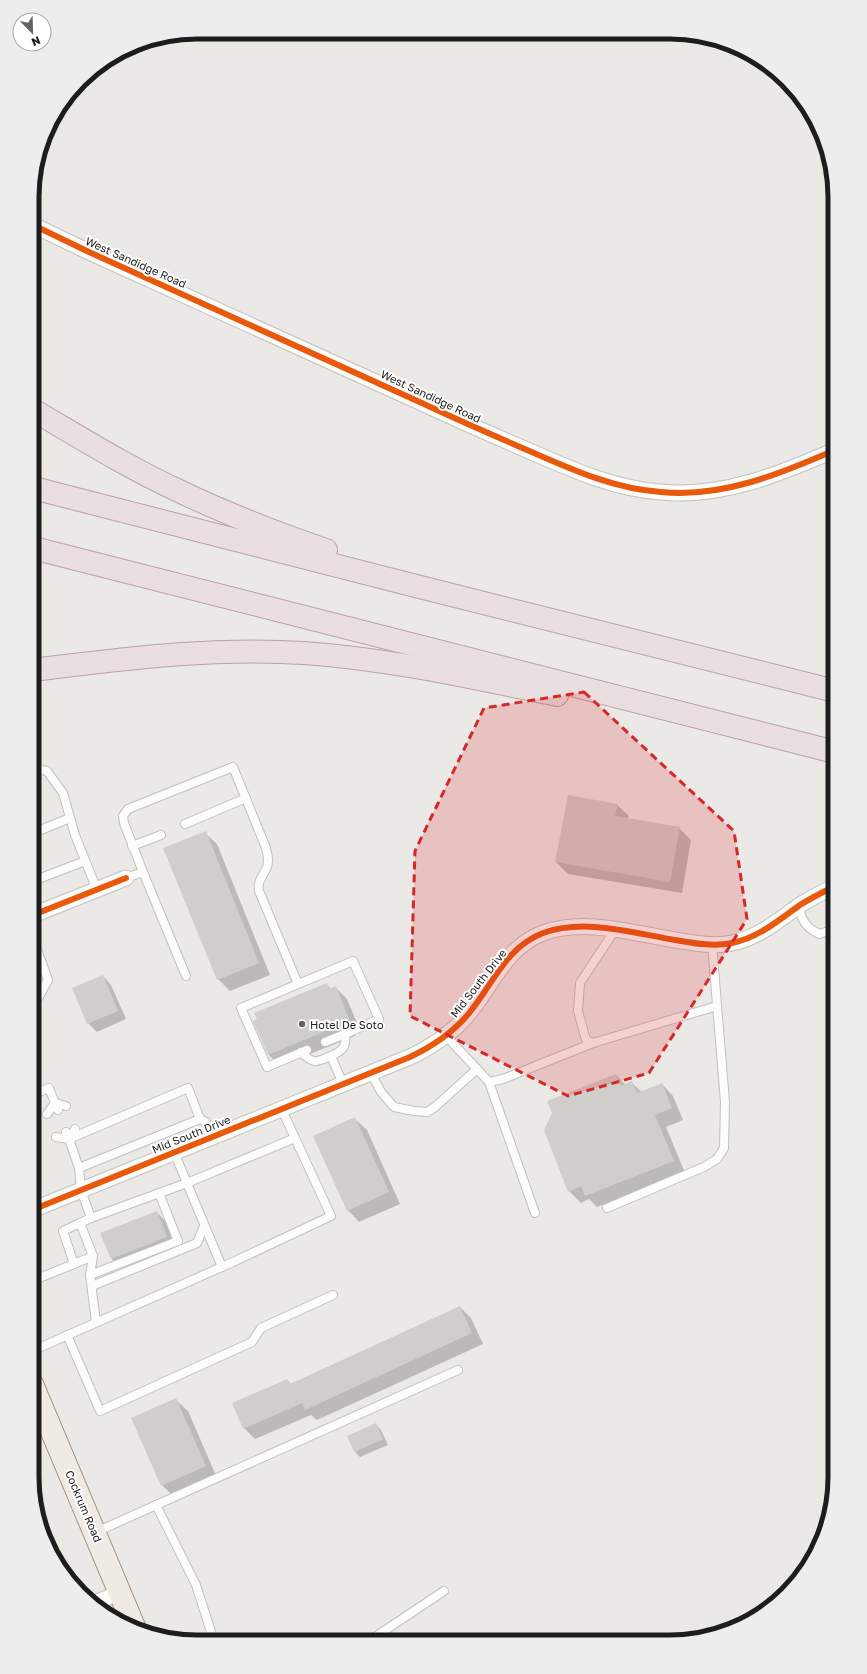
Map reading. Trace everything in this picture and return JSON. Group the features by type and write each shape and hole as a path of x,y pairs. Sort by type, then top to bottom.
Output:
{"highway":[{"path":"39,413 144,474 178,491 277,533 354,560 412,585"},
{"path":"39,490 828,689"},
{"path":"39,550 714,721 769,737 828,750"},
{"path":"39,669 180,654 216,652 303,653 351,657 423,668 617,708 714,721"}],"main road":[{"name":"Cockrum Road","path":"39,1400 132,1621"}],"street":[{"name":"West Sandidge Road","path":"39,228 97,256 490,434 578,472 621,485 668,493 704,492 726,489 765,478 828,453"},
{"path":"39,913 126,878"},
{"name":"Mid South Drive","path":"39,1207 371,1073 426,1049 446,1036 470,1012 505,961 516,950 534,938 562,928 598,927 691,943 730,944 746,940 828,890"},
{"path":"100,1601 120,1592"}],"lane":[{"path":"186,976 132,846 123,816 128,809 233,767 266,848 268,860 266,869 258,882 259,891 298,984"},
{"path":"39,769 48,771 63,793 85,861 97,890"},
{"path":"185,824 246,798"},
{"path":"39,831 70,818"},
{"path":"132,846 161,835"},
{"path":"39,879 85,861"},
{"path":"126,878 143,872"},
{"path":"798,907 803,920 809,929 819,934 828,931"},
{"path":"593,1043 586,1040 578,1011 580,983 615,930"},
{"path":"607,1208 704,1167 717,1159 724,1148 725,1102 712,944"},
{"path":"39,958 48,980 39,996"},
{"path":"325,1042 379,1019 353,961 241,1008 267,1067 304,1051 311,1062 331,1056 345,1047 345,1034"},
{"path":"489,1082 503,1079 593,1043 717,1006"},
{"path":"446,1036 489,1082 535,1214"},
{"path":"331,1056 343,1084"},
{"path":"371,1073 382,1092 394,1107 427,1112 435,1107 477,1069"},
{"path":"39,1092 49,1088 56,1107"},
{"path":"56,1137 68,1136 188,1088 200,1119 206,1122 212,1136"},
{"path":"47,1114 56,1107 66,1106"},
{"path":"39,1348 222,1267 331,1216 282,1108"},
{"path":"79,1168 200,1119"},
{"path":"68,1136 75,1129"},
{"path":"68,1136 79,1168 81,1190 91,1218"},
{"path":"74,1264 63,1231 91,1218 187,1183 295,1138"},
{"path":"174,1152 222,1267"},
{"path":"90,1276 178,1241 159,1193"},
{"path":"80,1223 93,1256 90,1276 96,1322"},
{"path":"92,1286 197,1243 204,1226"},
{"path":"39,1278 93,1256"},
{"path":"67,1335 100,1411 252,1342 261,1328 333,1295"},
{"path":"95,1532 458,1370"},
{"path":"156,1505 196,1584 212,1635"},
{"path":"378,1635 444,1591"}],"highlighted area":[{"path":"584,692 734,831 747,919 649,1073 568,1096 410,1016 415,851 484,708"}],"building":[{"path":"568,795 618,804 615,816 680,827 670,882 555,862"},
{"path":"206,831 259,963 217,980 163,848"},
{"path":"103,975 118,1011 87,1024 72,988"},
{"path":"327,983 329,989 336,986 349,1019 343,1024 268,1055 253,1021 257,1019 254,1013"},
{"path":"616,1074 621,1086 632,1081 637,1093 662,1083 672,1108 655,1115 674,1161 585,1196 581,1186 568,1192 544,1130 552,1113 547,1101"},
{"path":"355,1117 389,1192 347,1211 313,1136"},
{"path":"157,1211 167,1237 111,1259 100,1233"},
{"path":"460,1306 472,1333 305,1410 302,1403 243,1429 232,1403 287,1379 290,1384"},
{"path":"176,1398 206,1466 161,1486 131,1418"},
{"path":"376,1423 383,1439 354,1452 347,1436"}],"cycle path":[{"path":"39,228 465,423 565,466 612,483 644,490 684,493 728,488 793,468 828,453"},
{"path":"39,913 126,878"},
{"path":"39,1207 419,1053 443,1038 457,1026 470,1012 501,967 519,947 530,939 543,933 575,927 592,927 609,928 710,945 732,943 742,941 759,933 804,902 828,890"}],"place":[{"name":"Hotel De Soto","path":"302,1024"}]}
